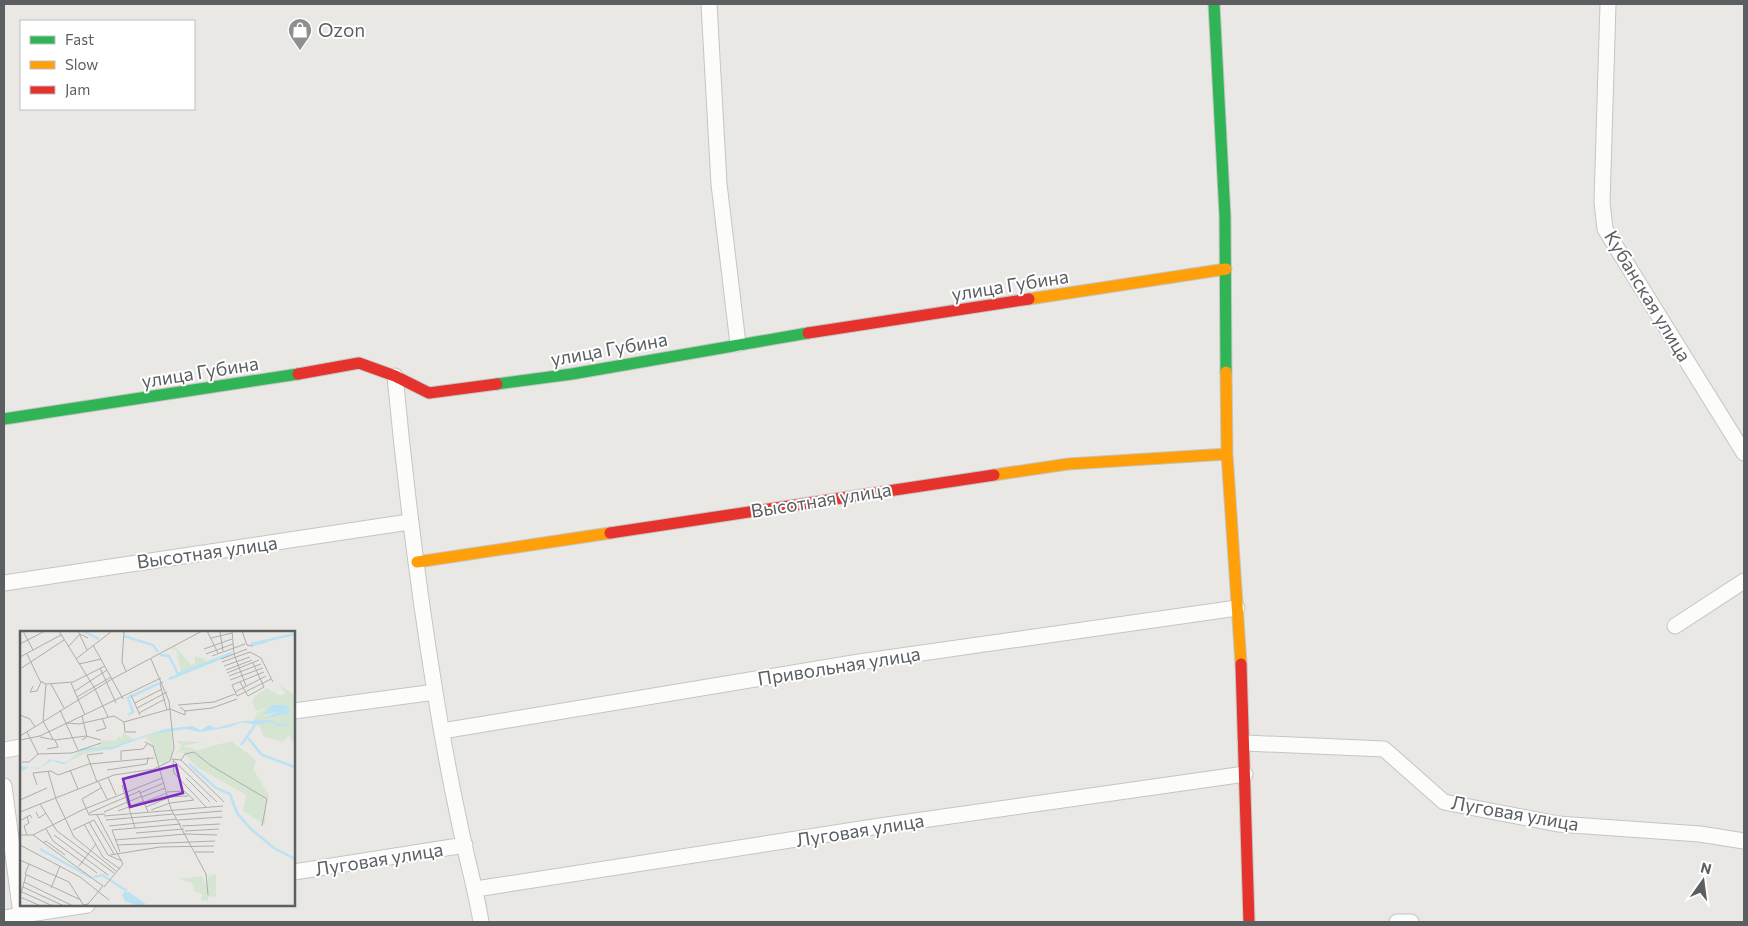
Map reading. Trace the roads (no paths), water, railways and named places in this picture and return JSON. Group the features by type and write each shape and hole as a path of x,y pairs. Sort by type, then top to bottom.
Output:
{"street":[{"path":"709,4 719,184 738,344"},
{"path":"1214,4 1225,216 1227,454 1245,743 1249,922"},
{"name":"Кубанская улица","path":"1608,4 1602,202 1605,229 1744,453"},
{"name":"улица Губина","path":"4,419 234,385 359,363 395,376 429,393 572,374 738,344 1226,269"},
{"path":"395,376 409,522 417,562 435,692 465,845 476,889 480,922"},
{"name":"Высотная улица","path":"417,562 1068,464 1227,454"},
{"name":"Высотная улица","path":"4,582 409,522"},
{"path":"1675,626 1744,581"},
{"name":"Привольная улица","path":"442,730 865,662 1237,608"},
{"path":"295,711 435,692"},
{"name":"Луговая улица","path":"1245,743 1384,748 1444,802 1558,824 1700,834 1744,840"},
{"path":"4,750 20,747"},
{"name":"Луговая улица","path":"476,889 890,825 1246,774"},
{"path":"4,786 21,919"},
{"name":"Луговая улица","path":"295,872 465,845"},
{"path":"4,918 21,919 83,906"},
{"path":"1397,922 1410,922"}],"place":[{"name":"Ozon","path":"300,51"}]}
